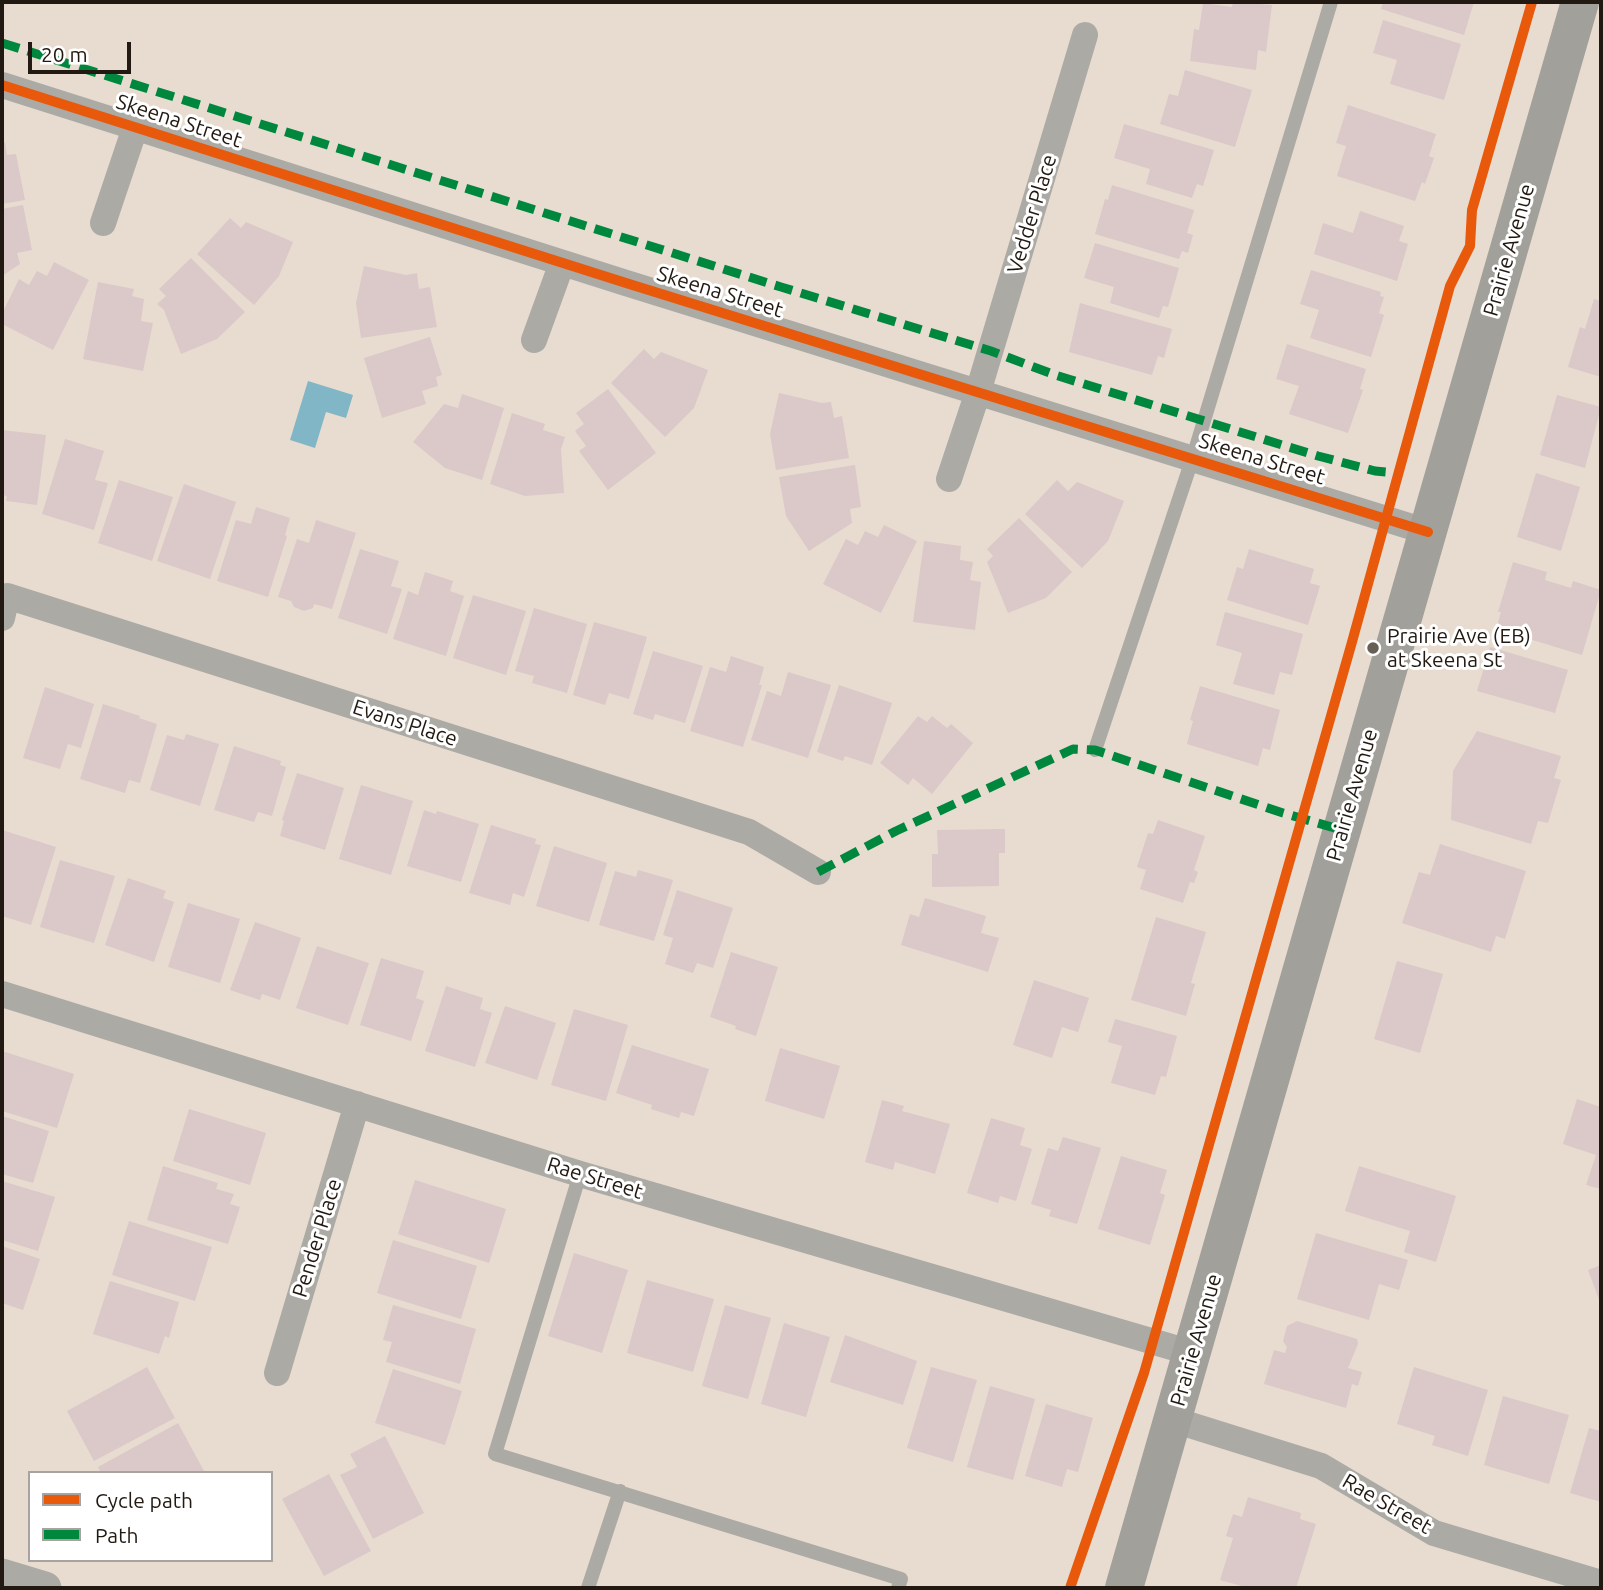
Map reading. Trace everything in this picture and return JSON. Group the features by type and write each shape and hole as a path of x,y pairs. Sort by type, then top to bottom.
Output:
{"main road":[{"name":"Prairie Avenue","path":"1124,1588 1580,2"}],"street":[{"name":"Vedder Place","path":"978,392 1085,35"},
{"name":"Skeena Street","path":"2,85 562,263 1428,531"},
{"name":"Skeena Street","path":"103,223 135,128"},
{"path":"534,340 562,263"},
{"path":"949,479 978,392"},
{"name":"Evans Place","path":"2,618 7,596 749,832 818,872"},
{"name":"Rae Street","path":"2,993 580,1174 1192,1353"},
{"name":"Pender Place","path":"277,1373 357,1104"},
{"name":"Rae Street","path":"1174,1420 1321,1466 1434,1533 1601,1583"},
{"path":"2,1575 45,1588"}],"lane":[{"path":"1095,750 1193,457 1331,2"},
{"path":"580,1174 495,1454 901,1579 898,1588"},
{"path":"588,1588 620,1491"}],"water":[{"path":"308,381 353,395 346,418 326,412 315,448 290,440"}],"building":[{"path":"1233,2 1272,5 1266,52 1258,50 1256,70 1190,61 1194,29 1199,30 1203,3 1232,7"},
{"path":"1383,2 1474,2 1464,35 1381,9"},
{"path":"1383,20 1461,44 1444,100 1390,84 1397,60 1373,53"},
{"path":"1185,70 1252,90 1235,147 1160,124 1169,94 1178,96"},
{"path":"1348,105 1436,134 1429,156 1434,158 1425,184 1422,182 1415,201 1337,176 1346,146 1336,143"},
{"path":"1124,124 1214,150 1203,186 1197,184 1192,198 1146,184 1150,169 1114,158"},
{"path":"2,142 5,142 7,155 16,154 25,200 2,204"},
{"path":"1112,185 1194,210 1187,233 1193,235 1188,253 1182,251 1179,259 1095,234"},
{"path":"23,205 32,250 17,253 20,264 2,276 2,209"},
{"path":"1360,211 1404,226 1399,241 1408,244 1397,281 1314,254 1323,223 1353,233"},
{"path":"230,218 241,228 246,222 293,242 279,276 254,305 197,254"},
{"path":"1095,243 1179,268 1168,307 1163,306 1159,318 1110,303 1114,287 1084,278"},
{"path":"191,258 245,312 217,339 181,354 164,310 157,304 166,296 159,289"},
{"path":"54,262 89,280 53,350 2,324 2,314 19,279 29,285 37,271 47,276"},
{"path":"364,266 406,275 417,273 419,289 430,287 437,327 361,338 356,303"},
{"path":"1311,270 1381,292 1380,296 1384,297 1379,313 1384,315 1371,357 1310,338 1319,310 1300,304"},
{"path":"98,282 134,289 132,296 144,299 141,321 153,323 143,371 83,359"},
{"path":"1594,299 1601,301 1601,377 1568,367 1580,327 1585,329"},
{"path":"1080,303 1172,329 1164,358 1158,356 1152,375 1069,352"},
{"path":"430,337 442,375 436,377 438,386 422,391 426,404 382,418 364,358"},
{"path":"1287,344 1366,369 1360,389 1363,390 1348,433 1289,414 1299,386 1276,379"},
{"path":"644,349 654,359 661,352 708,370 694,408 665,437 611,383"},
{"path":"608,389 656,453 608,490 579,451 586,446 575,431 584,424 576,413"},
{"path":"779,393 822,403 831,402 834,418 842,416 849,458 776,470 770,434"},
{"path":"462,394 504,408 482,480 445,468 413,442 444,404 458,408"},
{"path":"1557,395 1601,407 1585,468 1540,455"},
{"path":"512,413 545,424 543,430 565,437 561,449 564,493 525,496 490,484"},
{"path":"2,430 46,435 37,505 6,501 7,496 2,495"},
{"path":"65,439 104,451 95,480 108,483 94,530 42,514"},
{"path":"855,465 861,507 850,509 852,523 809,551 786,516 779,477"},
{"path":"1536,473 1580,487 1561,551 1517,537"},
{"path":"119,480 173,497 152,561 98,543"},
{"path":"1057,480 1068,491 1077,482 1124,501 1108,541 1082,568 1025,514"},
{"path":"184,484 236,502 210,579 157,561"},
{"path":"256,507 290,518 268,597 217,581 236,520 251,524"},
{"path":"1019,518 1072,572 1046,598 1008,613 987,562 993,556 987,549"},
{"path":"316,520 356,533 332,609 314,604 313,608 304,611 294,607 291,601 278,597 297,539 309,543"},
{"path":"884,525 917,541 881,613 823,584 846,539 858,545 865,531 878,537"},
{"path":"924,541 961,546 960,560 973,562 970,580 981,582 975,630 913,622"},
{"path":"360,549 399,561 391,586 402,589 387,634 338,618"},
{"path":"1249,549 1314,569 1310,583 1320,586 1308,625 1227,600 1237,567 1243,569"},
{"path":"1513,562 1547,572 1545,580 1571,588 1573,581 1601,590 1582,655 1496,629 1501,612 1498,612"},
{"path":"425,572 453,581 450,591 464,596 446,656 393,639 408,591 418,595"},
{"path":"473,595 526,611 506,675 453,658"},
{"path":"534,608 587,624 567,693 532,683 534,676 515,671"},
{"path":"1225,612 1303,634 1292,675 1280,672 1274,695 1233,684 1242,653 1216,645"},
{"path":"594,622 647,637 629,699 609,693 605,705 573,695"},
{"path":"1490,647 1568,670 1555,713 1477,691"},
{"path":"653,651 703,666 685,723 655,714 653,720 633,714"},
{"path":"731,656 764,667 759,685 762,685 743,747 690,731 710,667 726,672"},
{"path":"788,672 831,685 808,758 751,740 767,691 781,696"},
{"path":"839,685 892,703 872,765 845,756 843,761 817,752"},
{"path":"1200,686 1280,710 1270,750 1263,748 1258,766 1187,744 1193,721 1190,720"},
{"path":"45,687 94,704 81,748 68,744 60,769 23,758"},
{"path":"103,704 157,724 140,783 129,780 125,793 80,779"},
{"path":"918,716 927,722 932,716 947,728 951,724 973,743 932,794 913,778 908,785 880,763"},
{"path":"1477,731 1561,756 1554,778 1561,780 1548,823 1538,821 1531,844 1451,820 1453,771"},
{"path":"186,734 219,744 200,806 150,790 167,735 184,740"},
{"path":"234,746 281,761 280,765 286,767 272,816 258,812 254,822 214,810"},
{"path":"297,773 344,788 325,850 280,836 284,821 282,820"},
{"path":"361,785 413,801 391,875 339,859"},
{"path":"424,810 436,814 437,811 479,824 461,882 407,866"},
{"path":"1158,820 1205,836 1194,870 1198,872 1194,883 1190,882 1183,903 1140,889 1146,870 1137,867 1148,833 1153,834"},
{"path":"491,825 536,839 535,844 541,845 524,897 513,893 510,905 469,893"},
{"path":"1005,829 1005,853 999,853 999,886 932,887 932,854 938,854 937,830"},
{"path":"2,830 56,847 31,925 2,916"},
{"path":"1440,844 1526,871 1505,939 1496,936 1491,952 1402,923 1419,872 1430,875"},
{"path":"554,846 607,863 589,922 536,906"},
{"path":"60,860 115,876 94,943 40,927"},
{"path":"638,870 673,880 654,941 599,925 615,871 636,877"},
{"path":"128,878 166,891 163,898 174,902 154,962 105,945"},
{"path":"677,890 733,908 713,968 697,963 693,973 665,964 673,938 663,935"},
{"path":"925,898 986,916 981,933 999,938 988,972 901,945 910,914 919,917"},
{"path":"188,903 240,919 220,983 168,967"},
{"path":"1156,917 1206,932 1191,983 1195,984 1186,1016 1131,1000"},
{"path":"255,922 301,938 280,1000 262,994 260,1000 230,990"},
{"path":"317,946 369,963 348,1025 296,1008"},
{"path":"731,952 778,967 756,1036 710,1017"},
{"path":"381,958 424,971 416,998 424,1001 411,1041 360,1025"},
{"path":"1397,961 1443,974 1420,1053 1374,1039"},
{"path":"1034,980 1089,998 1078,1032 1062,1027 1052,1058 1013,1045"},
{"path":"446,986 483,998 480,1009 492,1013 475,1067 425,1051"},
{"path":"505,1006 556,1023 537,1080 485,1063"},
{"path":"574,1009 628,1025 606,1101 551,1085"},
{"path":"1115,1019 1177,1036 1166,1077 1161,1076 1155,1095 1111,1083 1122,1046 1108,1042"},
{"path":"632,1045 709,1069 694,1116 681,1112 679,1118 651,1109 652,1105 616,1093"},
{"path":"780,1048 840,1066 824,1119 765,1101"},
{"path":"2,1051 74,1074 57,1128 2,1111"},
{"path":"1577,1099 1601,1107 1601,1189 1586,1185 1596,1155 1563,1144"},
{"path":"882,1100 904,1106 902,1111 950,1124 935,1174 895,1162 893,1170 865,1162"},
{"path":"189,1109 266,1133 250,1185 173,1161"},
{"path":"2,1116 49,1131 33,1183 2,1174"},
{"path":"991,1118 1025,1128 1020,1145 1032,1149 1016,1201 1000,1196 998,1203 967,1193"},
{"path":"1063,1137 1101,1148 1077,1224 1049,1216 1051,1210 1031,1204 1048,1148 1058,1151"},
{"path":"1121,1156 1167,1170 1160,1193 1165,1195 1150,1245 1098,1229"},
{"path":"163,1166 218,1183 216,1189 234,1194 230,1204 240,1207 228,1244 147,1220"},
{"path":"1359,1166 1456,1196 1436,1262 1404,1252 1410,1231 1345,1211"},
{"path":"415,1180 506,1209 489,1263 398,1234"},
{"path":"2,1181 55,1197 38,1251 2,1240"},
{"path":"129,1221 212,1247 195,1301 112,1275"},
{"path":"1316,1233 1408,1260 1399,1290 1379,1284 1369,1320 1297,1299"},
{"path":"393,1240 477,1266 461,1319 377,1293"},
{"path":"2,1246 40,1259 23,1310 2,1303"},
{"path":"574,1253 628,1270 602,1353 548,1336"},
{"path":"1601,1265 1601,1305 1588,1270"},
{"path":"647,1280 714,1299 693,1372 627,1353"},
{"path":"110,1281 179,1302 169,1338 165,1336 159,1354 93,1334"},
{"path":"393,1305 476,1329 460,1384 386,1362 392,1342 383,1340"},
{"path":"725,1305 771,1318 748,1399 702,1386"},
{"path":"1297,1321 1357,1339 1358,1344 1348,1368 1362,1372 1358,1386 1352,1384 1346,1408 1264,1384 1274,1350 1285,1353 1287,1347 1283,1341 1287,1326"},
{"path":"784,1323 830,1337 806,1417 761,1404"},
{"path":"845,1335 917,1361 903,1405 830,1382"},
{"path":"147,1367 175,1418 94,1461 67,1411"},
{"path":"931,1367 977,1380 953,1462 907,1448"},
{"path":"1414,1367 1488,1390 1468,1456 1432,1445 1435,1436 1397,1424"},
{"path":"393,1369 462,1391 445,1445 375,1423"},
{"path":"990,1386 1035,1399 1013,1480 967,1467"},
{"path":"1503,1396 1569,1415 1549,1484 1484,1465"},
{"path":"1046,1404 1093,1418 1078,1472 1067,1469 1062,1487 1025,1476"},
{"path":"178,1423 204,1471 100,1471 98,1467"},
{"path":"1589,1428 1601,1431 1601,1502 1570,1493"},
{"path":"385,1436 424,1513 373,1539 340,1475 357,1467 350,1454"},
{"path":"329,1474 371,1551 324,1576 282,1499"},
{"path":"1248,1497 1301,1513 1300,1519 1316,1524 1296,1588 1249,1588 1220,1580 1233,1538 1226,1536 1233,1514 1242,1517"}],"marked path":[{"path":"2,43 991,351 1055,375 1318,456 1375,471 1398,473"},
{"path":"818,872 896,831 1073,749 1095,750 1342,830"}],"cycle path":[{"path":"1070,1588 1144,1373 1352,642 1450,286 1470,246 1472,210 1532,2"},
{"path":"2,85 626,283 1428,532"}],"place":[{"name":"Prairie Ave (EB) at Skeena St","path":"1373,648"}]}
